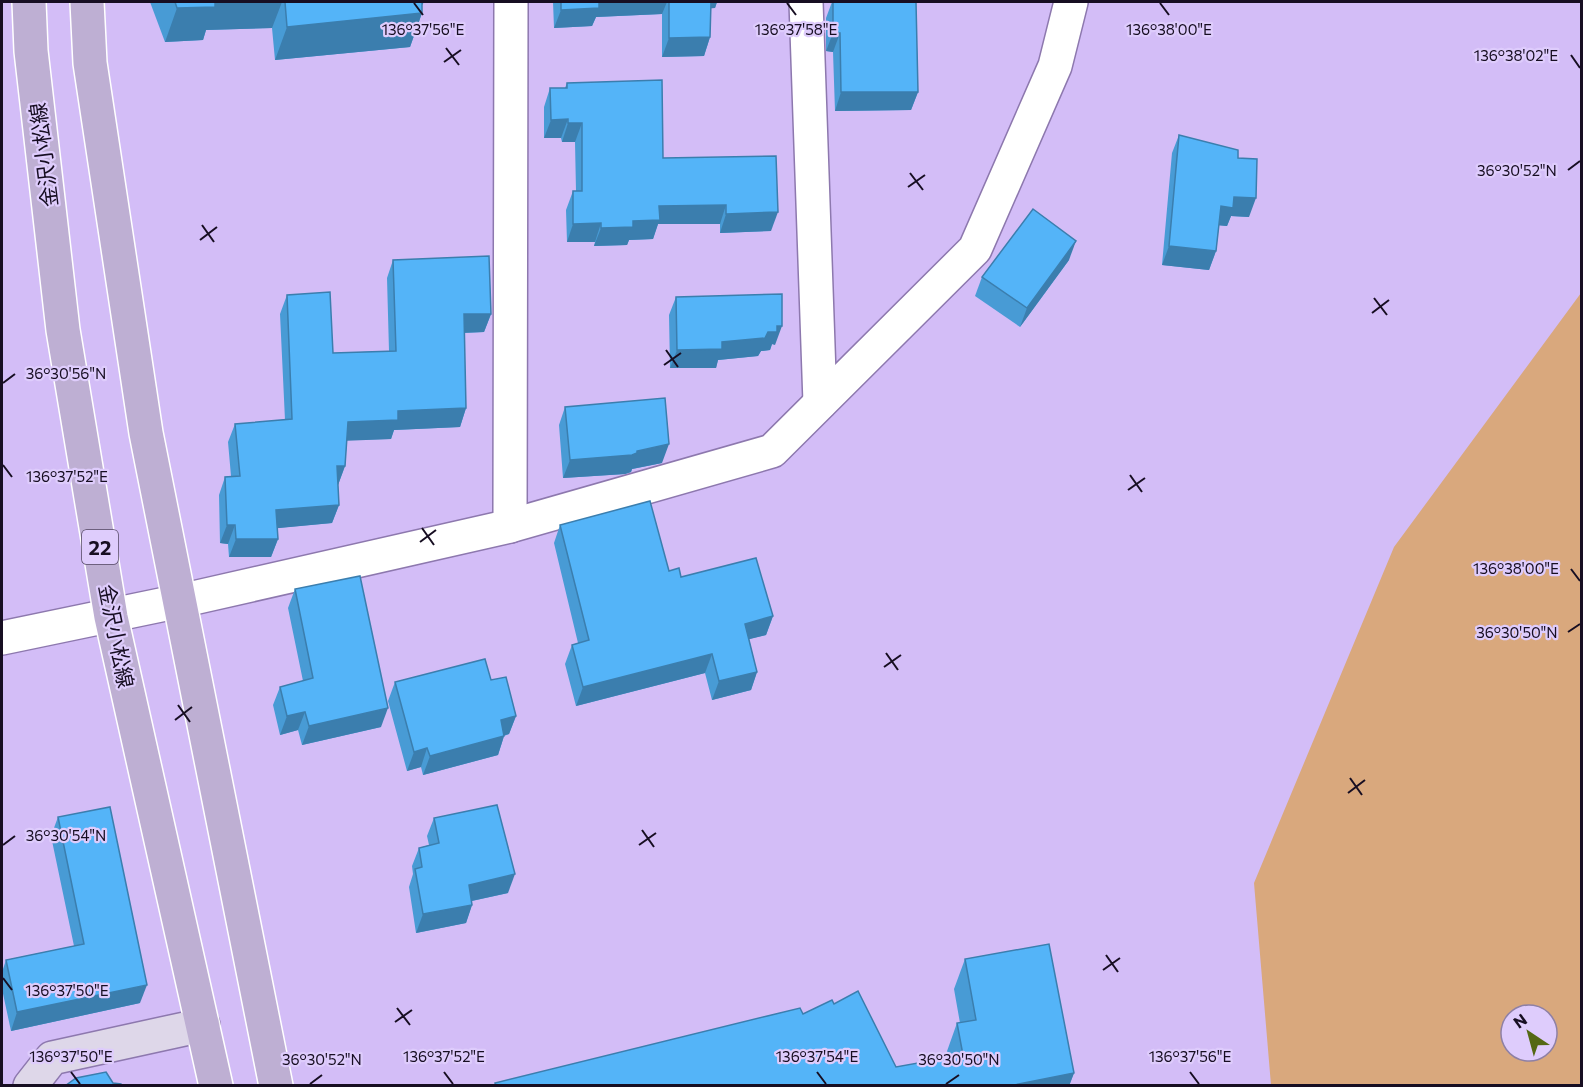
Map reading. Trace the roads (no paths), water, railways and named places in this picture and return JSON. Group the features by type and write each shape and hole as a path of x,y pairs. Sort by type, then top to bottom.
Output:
{"main road":[{"name":"金沢小松線","path":"29,2 31,51 63,330 111,617 216,1086"},
{"path":"87,2 90,63 146,433 276,1086"}],"street":[{"path":"510,526 511,2"},
{"path":"806,2 820,403"},
{"path":"2,638 180,602 510,526 772,451 975,249 1055,66 1071,2"},
{"path":"30,1086 52,1058 203,1025"}]}
